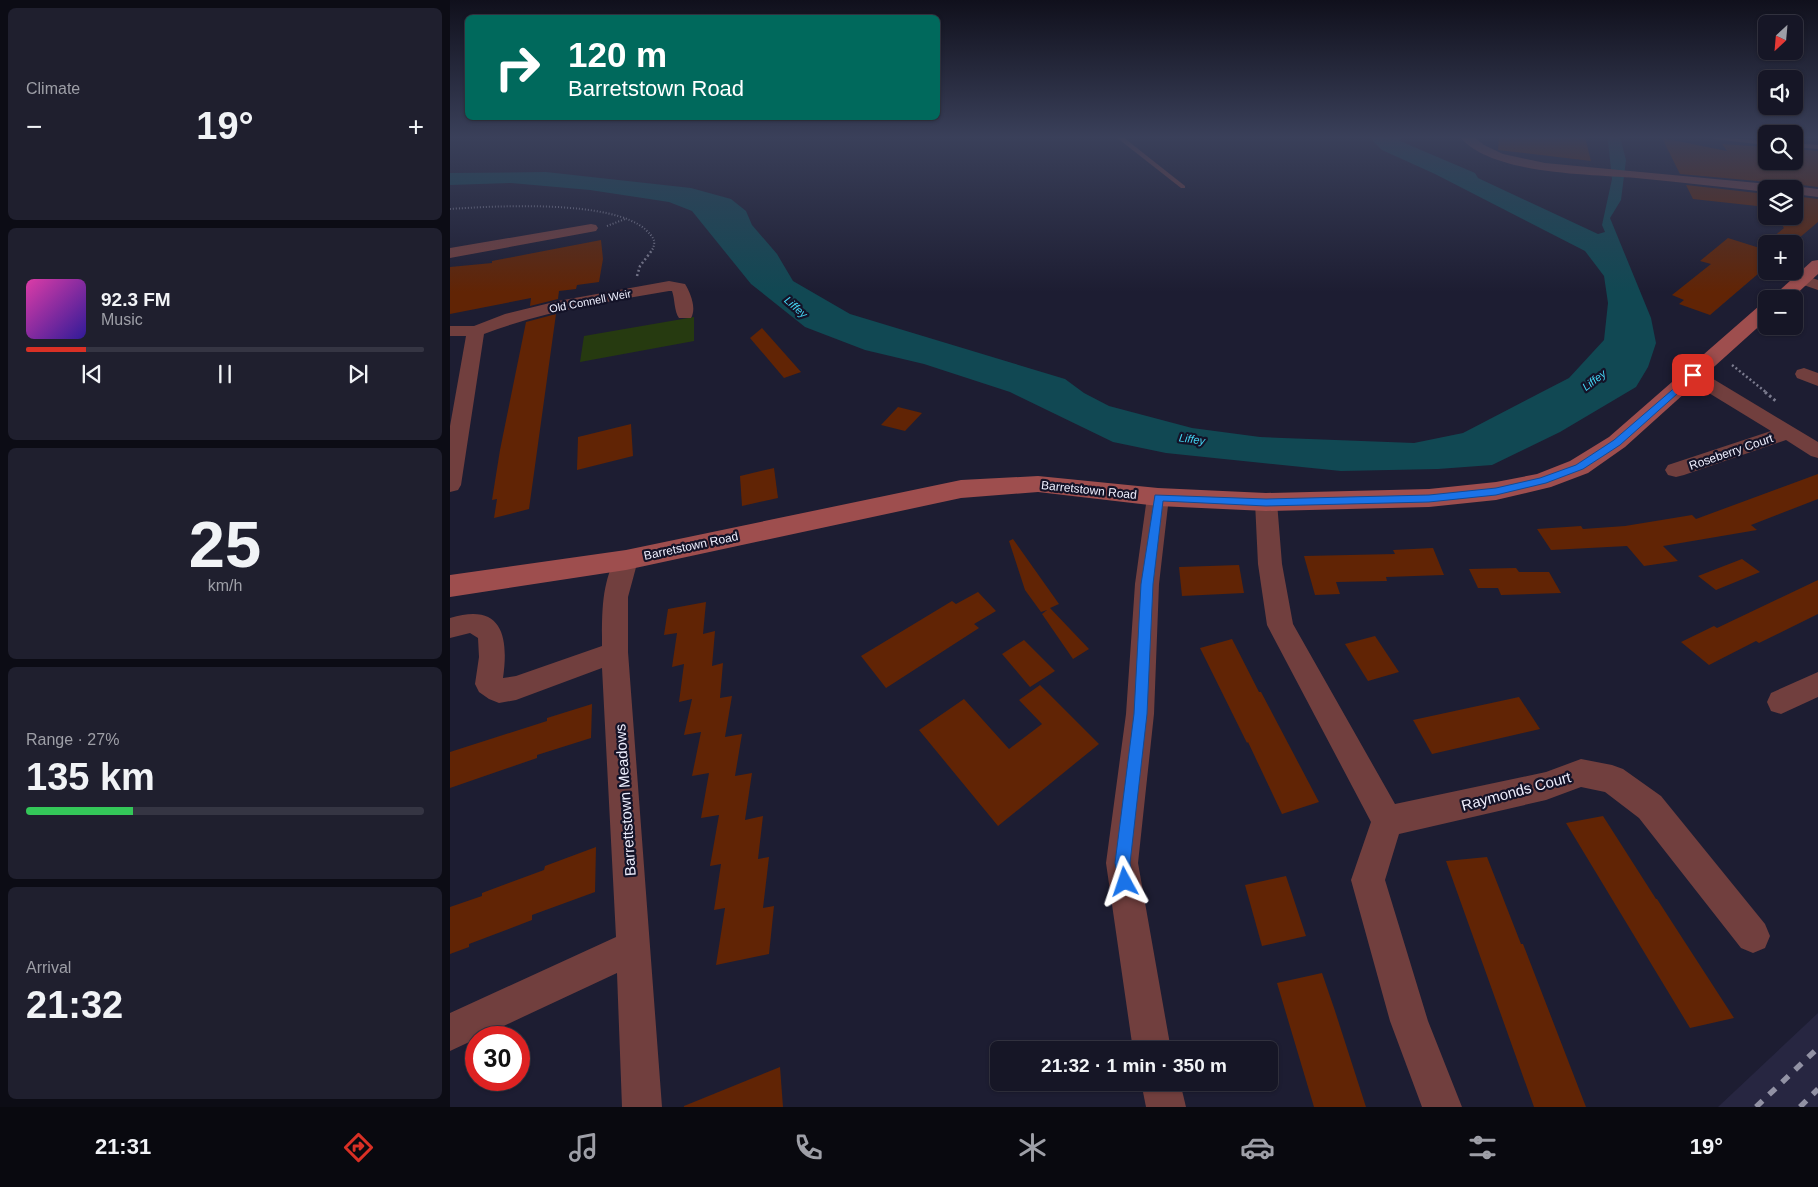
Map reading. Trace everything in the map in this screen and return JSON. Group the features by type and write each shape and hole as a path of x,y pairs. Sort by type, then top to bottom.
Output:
{"street":[{"path":"1803,191 1818,193"},
{"path":"450,254 557,231 591,228"},
{"path":"1795,290 1810,282 1818,265"},
{"name":"Old Connell Weir","path":"450,331 476,331 511,318 651,284 679,287 684,301 684,314"},
{"name":"Barretstown Road","path":"450,586 626,560 961,489 1038,484 1158,497 1266,502 1429,498 1496,492 1542,481 1579,467 1617,442 1758,317"},
{"path":"450,485 456,424 476,331"},
{"name":"Roseberry Court","path":"1693,375 1818,451"},
{"name":"Roseberry Court","path":"1676,470 1787,433"},
{"path":"1151,1041 1122,863 1140,714 1147,584 1158,497"},
{"path":"1266,502 1270,564 1280,625 1387,821 1368,880 1409,1021 1442,1107"},
{"name":"Barrettstown Meadows","path":"626,560 615,597 615,652 642,1107"},
{"path":"450,628 472,623 485,627 492,635 490,684 498,691 516,688 615,652"},
{"path":"1781,702 1818,684"},
{"name":"Raymonds Court","path":"1387,821 1546,786 1582,773 1612,779 1650,807 1753,936"},
{"path":"450,1032 634,947"},
{"path":"1162,1091 1166,1107"}],"path":[{"path":"1713,356 1738,368 1778,403"}],"shaded area":[{"path":"694,317 694,341 580,362 584,336"},
{"path":"1818,1013 1818,1107 1718,1107"}],"water":[{"name":"Liffey","path":"575,189 693,189 731,199 746,211 752,225 777,254 793,281 850,314 1065,379 1084,393 1109,406 1192,428 1260,437 1414,443 1463,433 1569,378 1604,340 1608,303 1604,276 1585,251 1464,189 1501,189 1598,234 1605,232 1602,225 1610,189 1622,189 1621,200 1610,218 1651,318 1656,343 1648,367 1636,387 1560,432 1492,465 1438,469 1341,471 1166,453 1113,442 1010,392 924,364 865,350 805,327 751,284 692,211 669,202"}],"building":[{"path":"1688,189 1719,189 1758,193 1758,206 1693,199"},
{"path":"1803,197 1818,199 1818,222 1803,235 1776,235 1784,228 1782,225 1803,225"},
{"path":"1728,238 1758,247 1758,274 1710,315 1679,304 1684,300 1672,295 1711,264 1700,261"},
{"path":"601,240 603,259 599,282 577,285 576,289 559,291 558,299 530,306 531,298 450,314 450,267 492,263 492,261"},
{"path":"556,314 529,509 494,518 497,499 492,500 500,450 526,322"},
{"path":"762,328 801,372 784,378 750,338"},
{"path":"898,407 922,413 905,431 881,425"},
{"path":"631,424 633,456 577,470 578,437"},
{"path":"774,468 778,498 742,506 740,476"},
{"path":"1818,474 1818,499 1751,525 1757,530 1663,546 1678,561 1644,566 1627,546 1551,550 1537,529 1581,526 1583,529 1625,526 1692,515 1696,519"},
{"path":"1013,539 1059,604 1050,608 1089,649 1073,659 1042,614 1047,610 1041,612 1025,590 1009,541"},
{"path":"1433,548 1444,575 1386,577 1387,581 1336,582 1340,594 1315,595 1304,556 1395,554 1393,550"},
{"path":"1742,559 1760,572 1716,590 1698,576"},
{"path":"1239,565 1244,593 1182,596 1179,567"},
{"path":"1516,568 1519,572 1549,572 1561,593 1501,595 1498,588 1478,588 1469,569"},
{"path":"1818,580 1818,614 1759,643 1756,641 1709,665 1681,642 1714,626 1717,628"},
{"path":"978,592 996,611 974,624 979,628 886,688 861,656 952,601 956,604"},
{"path":"706,602 703,634 715,631 712,666 723,663 720,698 732,696 725,737 742,734 735,776 752,773 745,820 763,816 758,859 769,857 763,908 774,906 769,954 716,965 725,908 714,910 721,864 710,866 719,815 701,818 709,773 692,776 701,732 684,735 692,699 679,702 684,664 672,667 677,633 664,635 668,609"},
{"path":"1375,636 1399,672 1368,681 1345,644"},
{"path":"1232,639 1319,802 1282,814 1200,648"},
{"path":"1024,640 1055,671 1030,687 1002,654"},
{"path":"1040,685 1099,744 998,826 919,730 964,699 1009,749 1042,724 1019,700"},
{"path":"1519,697 1540,729 1432,754 1413,720"},
{"path":"592,704 591,738 537,755 537,758 450,788 450,752 547,721 547,718"},
{"path":"1603,816 1734,1018 1690,1028 1566,823"},
{"path":"596,847 595,892 532,915 532,920 469,944 469,947 450,954 450,907 482,896 482,893 544,870 545,866"},
{"path":"1487,857 1586,1107 1534,1107 1446,861"},
{"path":"1286,876 1306,936 1262,946 1245,885"},
{"path":"1322,973 1366,1107 1314,1107 1277,983"},
{"path":"780,1067 783,1107 684,1107 684,1106"}],"railway":[{"path":"1756,1107 1818,1048"},
{"path":"1800,1107 1818,1089"}],"route":[{"path":"1125,882 1122,863 1140,714 1147,584 1158,497 1266,502 1429,498 1496,492 1542,481 1579,467 1617,442 1659,407 1693,375"}]}
